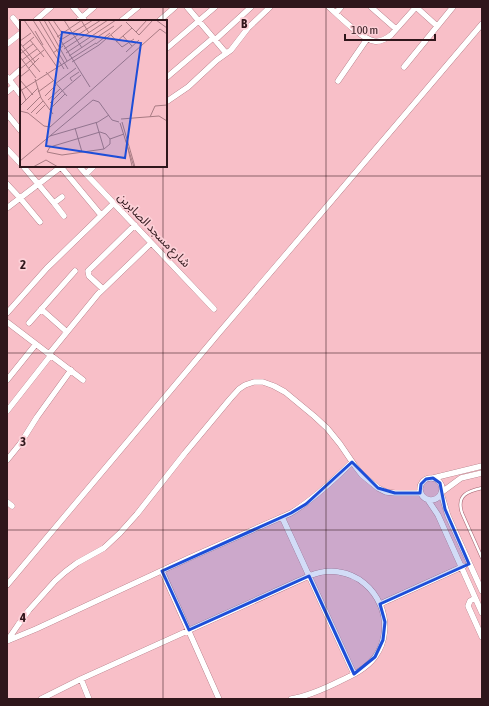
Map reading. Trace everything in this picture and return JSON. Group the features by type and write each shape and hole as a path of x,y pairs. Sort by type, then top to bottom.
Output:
{"street":[{"path":"35,20 51,7"},
{"path":"73,7 81,20 94,7"},
{"path":"122,20 138,7"},
{"path":"160,20 175,7"},
{"path":"187,7 226,53"},
{"path":"167,48 215,7"},
{"path":"167,77 251,7"},
{"path":"167,101 188,87 235,45 248,28 270,7"},
{"path":"329,7 367,39 375,41 381,41 391,36 416,7 437,26"},
{"path":"336,13 341,7"},
{"path":"371,7 396,29"},
{"path":"404,67 453,7"},
{"path":"13,18 20,27"},
{"path":"7,585 482,24"},
{"path":"7,44 20,34"},
{"path":"338,81 367,39"},
{"path":"20,70 8,78 20,94"},
{"path":"7,92 14,86"},
{"path":"7,114 20,130"},
{"path":"7,149 20,163"},
{"path":"24,167 64,216"},
{"path":"7,208 58,167 101,215"},
{"name":"شارع مسجد الصابرين","path":"80,167 214,309"},
{"path":"86,174 93,167"},
{"path":"7,184 40,222"},
{"path":"54,203 62,197"},
{"path":"7,313 47,268 114,203"},
{"path":"103,289 90,276 88,271 135,225"},
{"path":"7,411 85,308 151,242"},
{"path":"28,323 75,271"},
{"path":"41,309 67,332"},
{"path":"8,324 83,380"},
{"path":"7,380 36,344"},
{"path":"7,460 20,444 71,370"},
{"path":"7,641 29,610 55,581 77,563 104,548 120,533 230,399 245,385 254,382 263,382 285,392 327,428 362,475 378,488 386,492 420,493"},
{"path":"7,641 282,517 306,504 352,462"},
{"path":"482,466 426,479 421,484 420,490 420,493 428,500 438,515 482,613"},
{"path":"428,500 437,499 442,493 461,478 482,473"},
{"path":"433,478 436,479 442,486 442,493 448,516 482,591"},
{"path":"282,517 354,674"},
{"path":"380,604 469,564"},
{"path":"162,571 219,699"},
{"path":"41,699 81,679 309,576 324,572 339,572 361,580 377,597 383,613 385,631 380,649 369,664 362,670 312,694 291,699"},
{"path":"475,598 470,601 468,606 482,636"},
{"path":"81,679 89,699"}],"lane":[{"path":"482,488 466,493 461,500 460,507 482,558"}],"highlighted area":[{"path":"352,462 378,488 395,493 420,493 421,484 426,479 433,478 440,483 445,509 469,564 380,604 385,622 383,640 375,657 354,674 309,576 189,630 162,571 291,513 306,504"}]}
